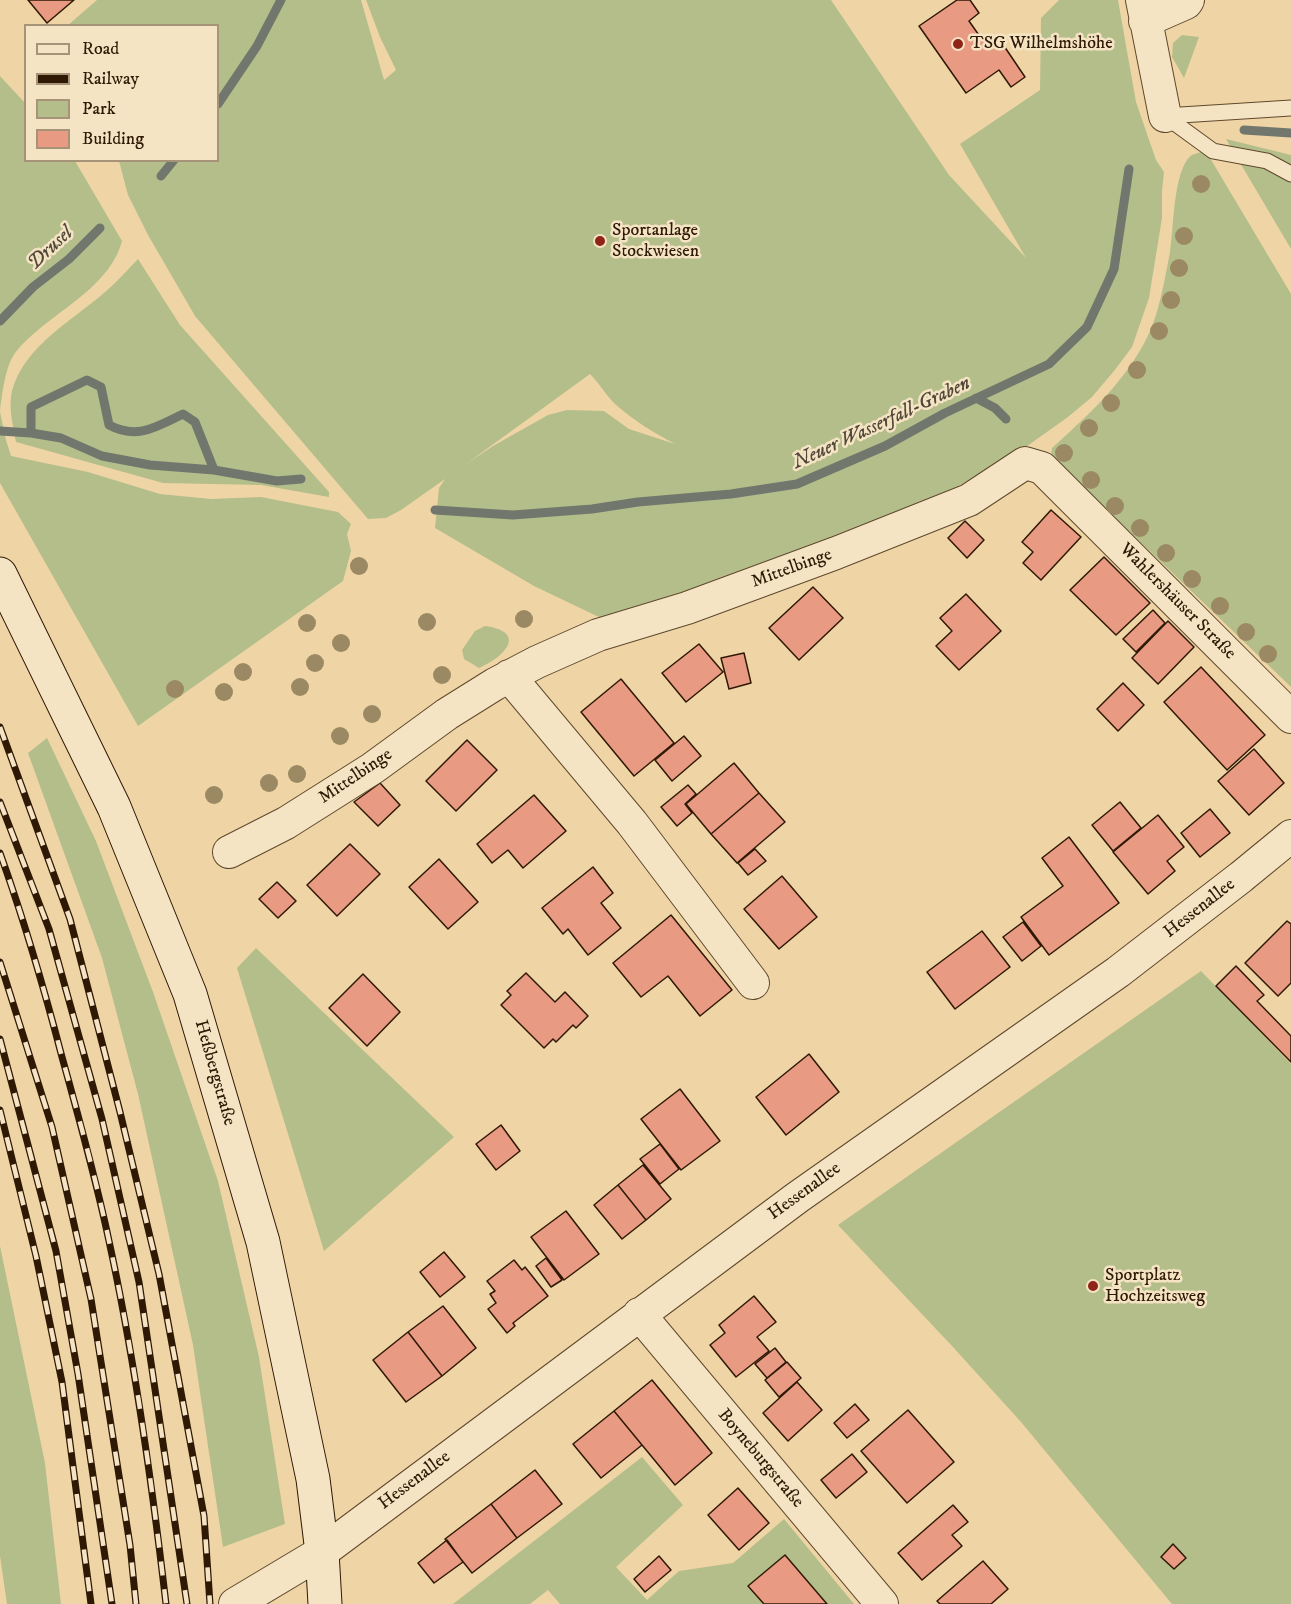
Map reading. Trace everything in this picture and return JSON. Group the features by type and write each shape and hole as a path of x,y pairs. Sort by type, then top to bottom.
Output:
{"main road":[{"name":"Heßbergstraße","path":"0,574 114,807 190,994 263,1242 313,1479 322,1552 325,1604"}],"street":[{"path":"1166,116 1143,10 1188,0"},
{"name":"Mittelbinge","path":"229,852 286,823 373,768 447,714 509,676 598,635 687,608 836,553 969,500 1025,463 1042,468 1062,488"},
{"name":"Wahlershäuser Straße","path":"1062,488 1291,717"},
{"path":"509,676 632,822 753,982"},
{"name":"Hessenallee","path":"236,1603 322,1552 808,1190 1118,972 1291,836"},
{"name":"Boyneburgstraße","path":"639,1314 882,1604"}],"lane":[{"path":"1166,116 1291,108"},
{"path":"1166,116 1213,151 1267,161 1291,174"}],"green space":[{"name":"Sportanlage Stockwiesen","path":"97,0 361,0 384,80 396,70 366,0 831,0 949,175 1026,258 960,144 1040,90 1041,18 1059,0 1118,0 1136,102 1156,160 1164,172 1162,218 1149,298 1132,347 1092,397 1068,417 1023,449 946,493 712,587 603,619 534,586 435,528 439,488 445,479 386,518 368,519 195,316 148,235 128,195 119,162 219,162 219,24 69,24","holes":["590,374 612,400 644,426 675,444 629,429 604,411 567,410 548,415 466,464"]},
{"path":"1182,35 1199,37 1184,78 1172,57 1173,43"},
{"path":"0,76 24,102 24,162 76,162 122,241 115,259 91,288 43,326 15,353 6,373 0,411"},
{"path":"1226,139 1291,155 1291,249"},
{"path":"1201,152 1210,158 1291,294 1291,687 1051,456 1052,448 1113,388 1148,335 1156,315 1165,276 1181,173 1192,155"},
{"path":"138,259 180,325 329,492 329,497 261,485 163,483 16,442 11,416 11,397 18,375 27,361 51,336 109,288"},
{"path":"0,412 11,456 88,472 160,494 211,499 261,497 338,512 351,524 347,534 351,551 343,581 138,726 0,483"},
{"path":"485,626 498,629 509,639 508,645 497,658 479,668 464,659 462,650 475,631"},
{"path":"47,738 96,841 153,992 218,1181 259,1357 285,1524 223,1547 193,1345 138,1094 102,958 28,753"},
{"path":"256,948 454,1137 324,1251 237,968"},
{"name":"Sportplatz Hochzeitsweg","path":"1201,971 1291,1064 1291,1604 1172,1604 1021,1422 838,1225"},
{"path":"0,1246 45,1463 61,1604 7,1604 0,1556"},
{"path":"642,1457 683,1505 616,1567 647,1600 679,1571 733,1563 784,1519 854,1604 560,1604 548,1590 530,1604 453,1604"}],"building":[{"path":"28,0 74,0 47,23"},
{"name":"TSG Wilhelmshöhe","path":"957,0 970,0 979,13 969,21 988,48 1000,40 1025,77 1011,87 999,70 966,93 919,26"},
{"path":"1051,510 1081,537 1041,580 1023,563 1033,552 1022,542"},
{"path":"965,521 984,540 967,558 948,538"},
{"path":"1104,557 1150,603 1116,635 1070,590"},
{"path":"813,587 843,618 799,660 769,628"},
{"path":"966,594 1001,631 959,670 936,646 952,631 940,618"},
{"path":"1153,610 1165,623 1136,652 1123,639"},
{"path":"1168,621 1194,647 1158,684 1132,658"},
{"path":"699,644 723,672 686,702 662,673"},
{"path":"744,653 751,683 729,689 721,658"},
{"path":"1201,667 1265,735 1227,770 1164,702"},
{"path":"621,679 674,743 634,776 581,712"},
{"path":"1123,683 1144,705 1118,731 1097,709"},
{"path":"684,736 701,756 672,781 655,760"},
{"path":"467,740 497,770 456,811 426,781"},
{"path":"1254,749 1284,783 1249,815 1218,781"},
{"path":"734,763 759,793 711,834 686,804"},
{"path":"380,783 400,805 378,826 354,802"},
{"path":"688,785 696,794 685,804 692,813 677,826 661,807"},
{"path":"759,793 785,822 737,863 711,834"},
{"path":"534,795 566,831 523,868 508,850 492,863 477,844"},
{"path":"1120,802 1141,828 1113,851 1092,825"},
{"path":"1210,809 1230,833 1200,857 1181,833"},
{"path":"1158,815 1184,847 1167,861 1175,871 1148,894 1113,852"},
{"path":"1069,837 1119,903 1049,955 1021,917 1063,886 1042,858"},
{"path":"350,844 380,874 337,916 307,885"},
{"path":"755,849 766,861 748,875 738,863"},
{"path":"439,859 478,902 448,929 409,887"},
{"path":"593,867 613,893 601,903 621,928 588,955 568,929 563,934 542,908"},
{"path":"782,876 817,917 779,949 744,909"},
{"path":"277,882 296,901 278,918 259,899"},
{"path":"671,915 732,990 700,1016 668,976 641,997 613,963"},
{"path":"1287,921 1291,924 1291,983 1278,996 1245,963"},
{"path":"1023,922 1041,946 1022,961 1003,937"},
{"path":"982,931 1010,967 955,1009 927,972"},
{"path":"1236,966 1264,995 1257,1001 1291,1036 1291,1062 1216,986"},
{"path":"526,973 555,1002 565,992 588,1016 576,1028 573,1025 556,1042 553,1039 544,1048 501,1005 511,995 507,991"},
{"path":"363,974 400,1012 367,1046 329,1008"},
{"path":"809,1054 839,1092 786,1135 756,1097"},
{"path":"680,1089 720,1141 681,1170 641,1119"},
{"path":"501,1125 520,1151 496,1170 476,1144"},
{"path":"660,1144 679,1169 660,1184 640,1159"},
{"path":"643,1165 671,1199 646,1220 618,1185"},
{"path":"618,1185 646,1220 622,1239 594,1205"},
{"path":"566,1211 599,1254 564,1280 531,1237"},
{"path":"444,1252 465,1277 440,1297 420,1272"},
{"path":"546,1258 562,1280 551,1287 536,1266"},
{"path":"514,1260 522,1270 525,1267 548,1296 513,1323 515,1326 507,1333 488,1309 496,1303 490,1294 495,1291 487,1281"},
{"path":"754,1296 776,1322 757,1337 769,1351 736,1377 710,1345 725,1333 719,1325"},
{"path":"443,1306 476,1348 442,1376 408,1332"},
{"path":"408,1332 442,1376 406,1402 373,1360"},
{"path":"775,1348 786,1362 767,1378 755,1364"},
{"path":"787,1362 801,1378 779,1397 765,1380"},
{"path":"652,1380 712,1453 675,1485 614,1411"},
{"path":"797,1382 822,1410 788,1441 763,1413"},
{"path":"855,1404 869,1420 847,1438 834,1423"},
{"path":"908,1410 954,1462 907,1503 861,1451"},
{"path":"614,1411 642,1445 601,1478 573,1444"},
{"path":"852,1454 867,1472 836,1498 821,1480"},
{"path":"535,1470 562,1504 517,1538 491,1504"},
{"path":"738,1488 769,1523 739,1550 708,1515"},
{"path":"491,1504 517,1538 472,1573 445,1539"},
{"path":"953,1505 968,1522 952,1535 962,1546 922,1580 898,1553"},
{"path":"447,1540 463,1562 434,1583 418,1563"},
{"path":"1173,1544 1186,1558 1174,1569 1161,1557"},
{"path":"785,1555 827,1604 764,1604 748,1586"},
{"path":"659,1556 671,1570 645,1592 634,1579"},
{"path":"983,1561 1008,1589 991,1604 940,1604 937,1601"}],"waterway":[{"name":"Drusel","path":"219,103 257,46 281,0"},
{"name":"Neuer Wasserfall-Graben","path":"1244,130 1291,133"},
{"name":"Drusel","path":"161,176 172,162"},
{"name":"Neuer Wasserfall-Graben","path":"435,510 513,515 731,494 797,484 885,446 945,413 1049,364 1087,327 1114,269 1129,169"},
{"name":"Drusel","path":"0,321 33,287 69,259 100,228"},
{"path":"31,433 31,407 87,380 101,387 109,425 119,429 138,432 183,414 195,422 214,470"},
{"path":"976,398 995,408 1006,419"},
{"name":"Neuer Wasserfall-Graben","path":"0,431 61,438 102,456 150,465 214,470 277,481 301,479"}],"railway":[{"path":"0,727 70,919 159,1274 204,1516 210,1604"},
{"path":"0,802 49,929 102,1119 139,1282 187,1604"},
{"path":"0,853 41,980 104,1218 135,1377 166,1604"},
{"path":"0,962 52,1127 91,1299 130,1545 136,1604"},
{"path":"0,1039 56,1251 78,1374 112,1604"},
{"path":"0,1110 36,1256 62,1382 91,1604"}],"place":[{"name":"TSG Wilhelmshöhe","path":"958,44"},
{"name":"Sportanlage Stockwiesen","path":"600,241"},
{"name":"Sportplatz Hochzeitsweg","path":"1093,1286"}]}
